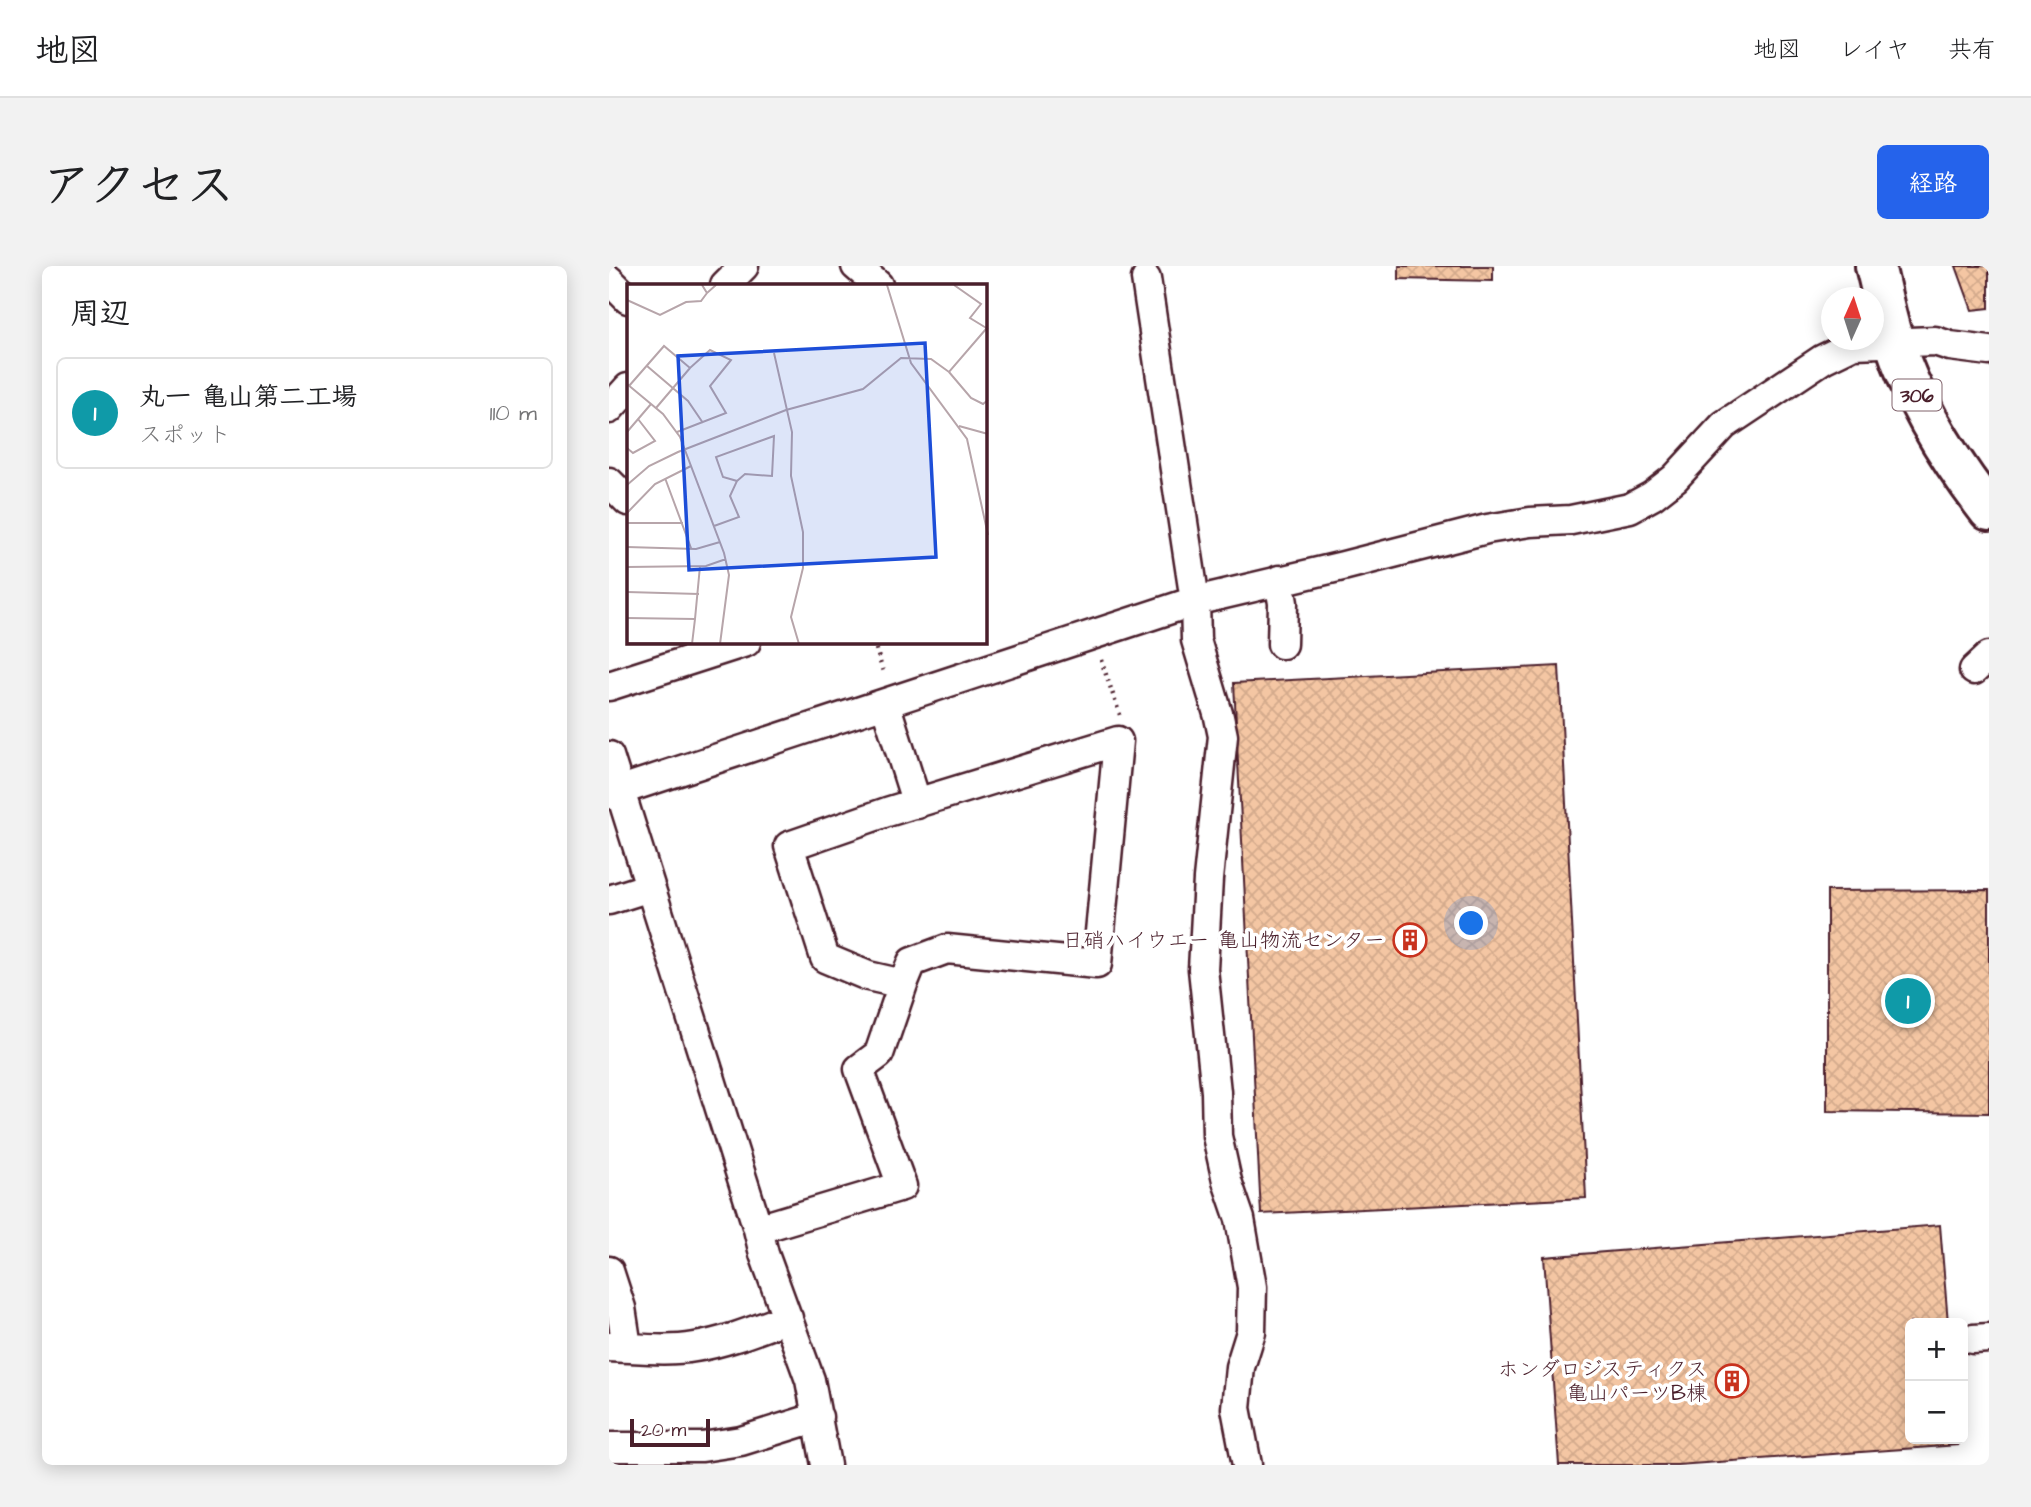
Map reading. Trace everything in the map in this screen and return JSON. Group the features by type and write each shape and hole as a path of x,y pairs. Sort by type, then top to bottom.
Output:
{"highway":[{"name":"306","path":"1875,266 1894,342 1906,375 1941,441 1989,511"}],"street":[{"path":"726,284 744,266"},
{"path":"856,266 877,284"},
{"path":"1146,279 1195,601 1196,640 1223,736 1208,878 1203,969 1216,1092 1217,1136 1227,1181 1240,1219 1252,1287 1251,1332 1240,1367 1236,1408 1247,1465"},
{"path":"609,280 627,298"},
{"path":"614,792 1195,601 1486,529 1530,522 1571,520 1630,508 1653,496 1675,478 1724,425 1823,359 1854,344 1934,341 1989,351"},
{"path":"609,409 627,389"},
{"path":"609,482 627,499"},
{"path":"1279,580 1283,603 1282,644"},
{"path":"609,686 734,644"},
{"path":"889,702 917,804"},
{"path":"758,1229 902,1186 859,1069 880,1054 912,962 947,949 1097,964 1118,741 789,846 825,958 869,976 904,984"},
{"path":"609,755 614,792 650,887 764,1254 810,1380 825,1465"},
{"path":"609,900 650,887"},
{"path":"609,1270 621,1308 618,1347 695,1348 730,1339 788,1318"},
{"path":"609,1447 667,1456 741,1441 818,1417"}],"path":[{"path":"1092,635 1125,730 1118,741"},
{"path":"874,644 889,702"}],"building":[{"path":"1399,266 1493,266 1493,281 1399,279"},
{"path":"1956,266 1989,266 1989,308 1972,310"},
{"name":"日硝ハイウエー 亀山物流センター","path":"1559,666 1586,1198 1261,1214 1234,683"},
{"path":"1989,890 1989,1113 1827,1111 1827,891"},
{"name":"ホンダロジスティクス 亀山パーツB棟","path":"1940,1225 1948,1318 1905,1318 1905,1444 1958,1445 1677,1465 1559,1465 1544,1257"}],"place":[{"name":"日硝ハイウエー 亀山物流センター","path":"1410,940"},
{"name":"丸一 亀山第二工場","path":"1908,1001"},
{"name":"ホンダロジスティクス 亀山パーツB棟","path":"1732,1381"}]}
